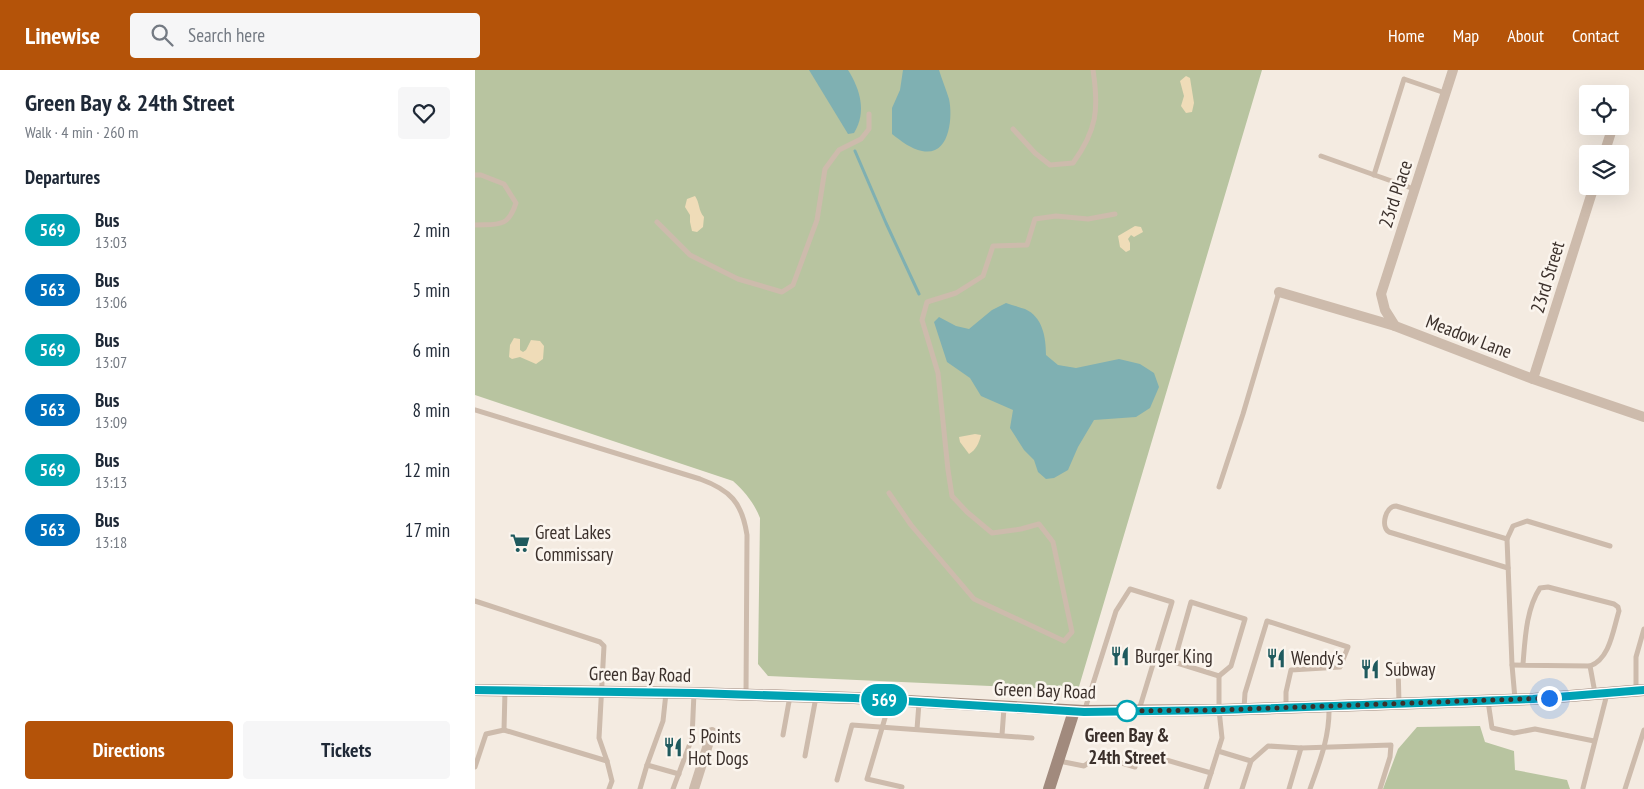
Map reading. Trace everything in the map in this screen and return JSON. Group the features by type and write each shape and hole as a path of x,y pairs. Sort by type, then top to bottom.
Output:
{"main road":[{"name":"Green Bay Road","path":"475,690 790,696 1079,711 1139,711 1515,700 1640,690"},
{"path":"1049,789 1058,761 1079,711"}],"street":[{"name":"23rd Place","path":"1395,326 1385,310 1381,294 1453,70"},
{"name":"23rd Street","path":"1533,379 1591,195"},
{"name":"Meadow Lane","path":"1279,292 1395,326 1533,379 1644,417"},
{"path":"694,789 712,732"}],"lane":[{"path":"1013,129 1035,153 1050,165 1073,162 1086,145 1096,119 1093,70"},
{"path":"1374,175 1404,79 1445,94"},
{"path":"657,222 690,255 738,279 782,292 793,285 817,220 825,169 839,150 861,139 869,129 869,114"},
{"path":"1321,156 1415,189"},
{"path":"475,175 481,175 504,184 516,203 512,217 502,223 475,225"},
{"path":"889,493 911,525 974,600 1064,641 1072,632 1053,542 1039,524 1021,529 992,533 967,512 952,496 938,373 922,320 927,302 956,293 983,276 993,246 1027,245 1035,219 1056,216 1088,219 1115,214"},
{"path":"1219,488 1279,292"},
{"path":"475,410 700,479 721,488 730,495 742,515 747,535 745,695"},
{"path":"1507,539 1396,506 1388,508 1383,525 1389,532 1509,568"},
{"path":"1515,700 1507,539 1513,526 1527,521 1610,546"},
{"path":"1512,665 1590,666 1598,663 1604,656 1619,611 1618,607 1614,604 1548,587 1540,588 1535,595 1525,637 1523,664"},
{"path":"1079,711 1116,611 1130,589 1172,602 1139,711"},
{"path":"475,601 600,642 604,646 599,738 612,781 609,789"},
{"path":"1191,602 1245,619 1231,666 1219,676 1174,662 1191,602"},
{"path":"1244,708 1245,693 1267,621 1348,647 1340,667 1291,670 1286,692 1286,707"},
{"path":"1640,690 1636,658 1644,629"},
{"path":"1399,704 1398,665 1427,673"},
{"path":"1583,788 1594,741 1603,714 1601,694 1590,666"},
{"path":"1206,789 1222,738 1219,710 1219,676"},
{"path":"504,730 505,691"},
{"path":"640,789 663,721 666,693"},
{"path":"673,789 692,738 694,693"},
{"path":"783,735 790,696"},
{"path":"805,756 816,697"},
{"path":"890,700 867,779 902,787"},
{"path":"1487,700 1493,728 1514,733 1535,729 1594,741"},
{"path":"917,730 919,702"},
{"path":"1310,789 1325,747 1329,722 1329,706"},
{"path":"1001,735 1004,707"},
{"path":"837,780 852,725 1032,738"},
{"path":"475,767 486,734 504,730 607,761"},
{"path":"1625,789 1642,745 1644,730"},
{"path":"1242,789 1251,761 1268,746 1301,748 1391,745 1390,756 1380,789"},
{"path":"1289,789 1301,748"},
{"path":"1218,751 1251,761"},
{"path":"1058,761 1085,766 1098,756 1135,767"},
{"path":"1156,756 1211,773"},
{"path":"647,764 679,774"}],"green space":[{"path":"475,70 1262,70 1078,690 768,676 758,664 760,518 746,494 738,485 733,481 475,395"},
{"path":"1480,726 1485,742 1514,751 1515,770 1567,780 1570,789 1383,789 1398,749 1417,727"}],"sand":[{"path":"1186,76 1190,78 1194,103 1192,112 1186,113 1181,106 1184,96 1180,81"},
{"path":"695,196 704,217 703,227 697,232 692,231 690,215 685,207 687,199"},
{"path":"1135,226 1141,227 1143,232 1134,237 1131,235 1128,239 1130,250 1126,252 1120,247 1118,236"},
{"path":"514,338 520,339 520,350 523,352 531,340 540,341 544,346 543,359 536,364 520,357 512,359 509,357 510,345"},
{"path":"975,434 981,435 975,448 969,454 960,442 959,437"}],"water":[{"path":"809,70 848,70 859,93 861,109 858,125 854,133 848,134"},
{"path":"903,70 939,70 949,99 950,125 944,142 939,148 931,151 922,151 906,144 892,134 892,108 900,90"},
{"path":"1006,303 1025,309 1036,317 1044,335 1046,355 1058,365 1076,368 1119,359 1140,364 1154,373 1159,387 1150,408 1136,417 1094,420 1078,447 1068,470 1054,478 1046,479 1038,472 1034,460 1024,450 1010,428 1013,410 981,396 970,378 947,362 934,322 939,317 956,326 969,329 992,310"}],"waterway":[{"path":"855,151 919,294"}],"bus line":[{"name":"569","path":"475,690 694,693 854,698 1084,712 1219,710 1533,699 1644,690"}],"place":[{"name":"Great Lakes Commissary","path":"520,543"},
{"name":"Burger King","path":"1120,656"},
{"name":"Wendy's","path":"1276,658"},
{"name":"Subway","path":"1370,669"},
{"name":"Green Bay & 24th Street","path":"1127,711"},
{"name":"5 Points Hot Dogs","path":"673,747"}],"route":[{"path":"1127,711 1121,711 1219,710 1549,698"}]}
